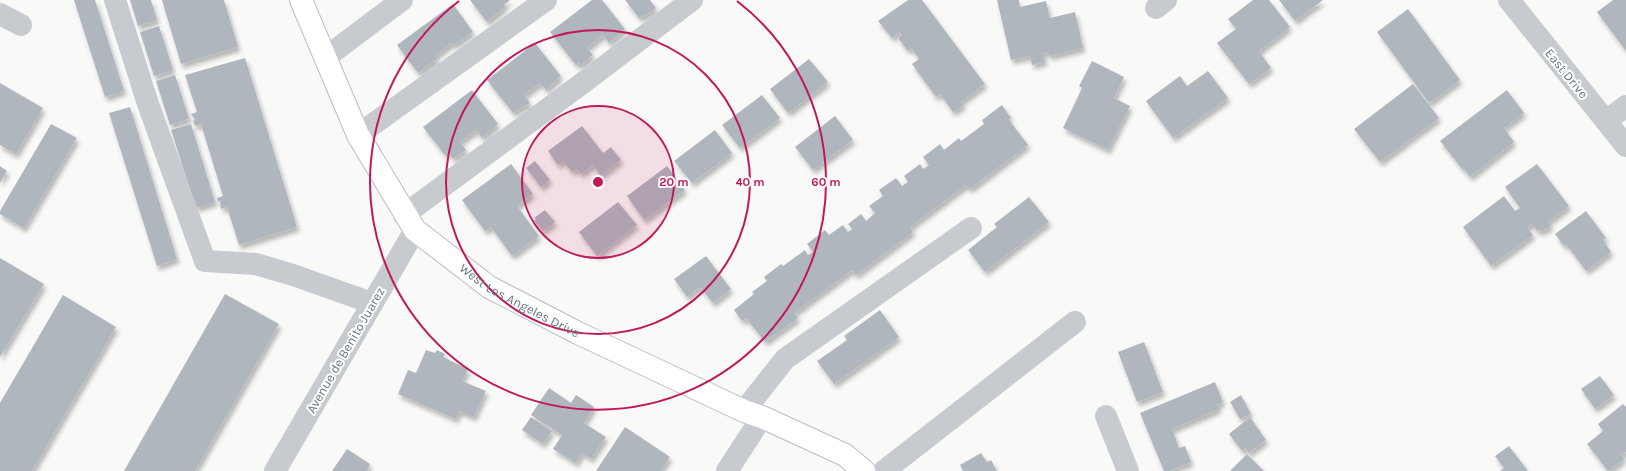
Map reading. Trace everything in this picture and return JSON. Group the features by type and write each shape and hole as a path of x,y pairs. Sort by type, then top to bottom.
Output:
{"main road":[{"name":"West Los Angeles Drive","path":"301,0 358,135 410,222 489,288 578,333 845,456 864,471"}],"street":[{"path":"115,0 151,111 205,261 256,264 372,303"},
{"path":"325,58 402,0"},
{"path":"358,135 546,0"},
{"path":"410,222 584,82 692,0"},
{"name":"East Drive","path":"1509,0 1626,146"},
{"path":"0,14 21,25"},
{"path":"1606,121 1626,106"},
{"name":"Avenue de Benito Juarez","path":"274,471 372,303 410,222"},
{"path":"727,471 753,414 785,359 971,228"},
{"path":"884,471 1075,322"},
{"path":"1106,416 1128,471"}],"building":[{"path":"74,0 95,0 124,91 105,97"},
{"path":"130,0 151,0 157,20 138,26"},
{"path":"162,0 224,0 238,47 181,64"},
{"path":"470,0 510,0 504,5 505,7 487,22"},
{"path":"592,0 602,0 625,29 609,43 603,35 587,48 593,55 581,65 579,63 576,65 550,32"},
{"path":"625,0 650,0 656,8 644,17 643,15 639,18"},
{"path":"908,0 922,0 985,84 961,102 964,105 953,112 940,94 936,97 912,64 919,59 911,48 907,50 898,38 902,35 899,32 892,38 878,21"},
{"path":"997,0 1019,0 1020,7 1046,1 1050,18 1075,12 1083,48 1049,56 1048,52 1043,53 1045,62 1032,65 1030,56 1011,60"},
{"path":"1253,0 1269,0 1290,27 1259,51 1271,68 1249,84 1217,43 1236,29 1228,19"},
{"path":"1279,0 1323,0 1295,21"},
{"path":"1613,0 1626,0 1626,51 1597,12"},
{"path":"453,4 473,32 454,45 452,43 435,56 437,59 418,73 397,45"},
{"path":"1408,9 1460,80 1429,103 1377,32"},
{"path":"159,26 173,70 154,76 140,32"},
{"path":"535,43 561,76 546,90 540,83 524,95 530,103 513,113 487,80"},
{"path":"245,58 297,227 239,245 227,207 221,209 220,201 218,202 217,198 223,196 201,124 195,126 193,121 195,120 191,114 197,112 185,75"},
{"path":"809,59 828,82 788,113 770,89"},
{"path":"1092,61 1124,77 1114,98 1130,106 1108,150 1063,128 1082,88 1079,86"},
{"path":"1208,71 1228,98 1173,138 1146,101 1180,76 1187,86"},
{"path":"175,75 189,119 170,125 156,81"},
{"path":"0,83 43,108 16,154 0,145"},
{"path":"1413,84 1439,118 1380,162 1354,129"},
{"path":"472,90 498,124 482,138 476,130 460,142 466,150 453,159 448,152 445,155 423,127"},
{"path":"1507,90 1524,113 1504,128 1514,142 1470,177 1440,141"},
{"path":"762,95 780,118 740,148 722,125"},
{"path":"1002,105 1011,118 1009,120 1028,145 970,189 966,185 910,227 913,232 856,275 852,270 794,313 798,318 765,342 746,318 742,321 734,310 754,294 752,292 767,281 764,277 781,264 783,266 805,250 808,255 813,252 807,244 825,230 829,235 843,225 848,232 852,229 848,224 861,214 866,221 875,213 869,206 883,196 879,190 896,178 902,186 908,182 904,176 920,164 923,169 929,165 923,157 940,144 944,150 959,138 961,141 984,124 982,120"},
{"path":"130,107 177,259 157,266 109,113"},
{"path":"835,116 853,140 813,170 795,147"},
{"path":"51,124 77,138 24,228 0,214 0,211"},
{"path":"191,124 215,202 196,208 171,130"},
{"path":"582,126 603,153 611,147 621,160 601,176 593,165 581,174 577,169 572,172 563,161 558,165 548,151"},
{"path":"715,130 732,153 692,183 674,161"},
{"path":"535,161 550,180 541,187 526,168"},
{"path":"511,164 533,194 517,206 539,236 512,256 491,227 485,231 462,200"},
{"path":"1537,164 1569,206 1548,222 1551,226 1541,232 1539,229 1537,231 1532,224 1527,227 1533,235 1491,266 1463,227 1504,196 1515,211 1520,208 1505,187"},
{"path":"0,166 7,171 0,183"},
{"path":"667,166 685,190 644,220 627,196"},
{"path":"1029,197 1049,222 985,272 968,250 997,227 994,224"},
{"path":"618,202 637,225 597,256 579,232"},
{"path":"545,210 555,222 543,231 534,221 536,219 534,218"},
{"path":"1586,211 1606,238 1603,240 1611,252 1586,271 1566,244 1564,246 1555,234"},
{"path":"706,256 731,289 713,303 700,287 687,297 674,279"},
{"path":"0,258 44,284 0,357"},
{"path":"225,294 279,324 195,471 124,471"},
{"path":"63,295 116,327 32,471 0,471 0,403"},
{"path":"880,310 899,337 834,384 817,361 847,340 844,336"},
{"path":"1144,342 1163,392 1137,402 1118,352"},
{"path":"426,350 435,353 437,350 445,354 443,357 468,369 462,381 486,391 474,417 459,411 456,419 398,394 408,370 416,373"},
{"path":"1600,376 1614,395 1595,409 1581,389"},
{"path":"1215,382 1223,402 1217,405 1219,409 1172,429 1179,448 1185,446 1191,462 1169,471 1164,471 1140,413"},
{"path":"549,388 571,403 576,395 594,407 584,423 606,437 591,459 582,453 576,463 553,449 562,435 531,415"},
{"path":"1241,395 1251,414 1240,419 1230,402"},
{"path":"1623,404 1626,407 1626,452 1621,455 1624,459 1608,471 1587,444 1603,431 1598,424"},
{"path":"531,417 552,431 543,444 522,430"},
{"path":"1250,417 1266,440 1249,453 1245,448 1242,451 1229,434"},
{"path":"625,427 670,457 660,471 596,471"},
{"path":"1509,446 1528,471 1500,471 1504,468 1495,456"},
{"path":"347,449 370,464 367,470 369,471 332,471"},
{"path":"981,453 987,462 991,460 997,471 963,471 960,465"},
{"path":"1247,454 1264,471 1230,471"}]}
